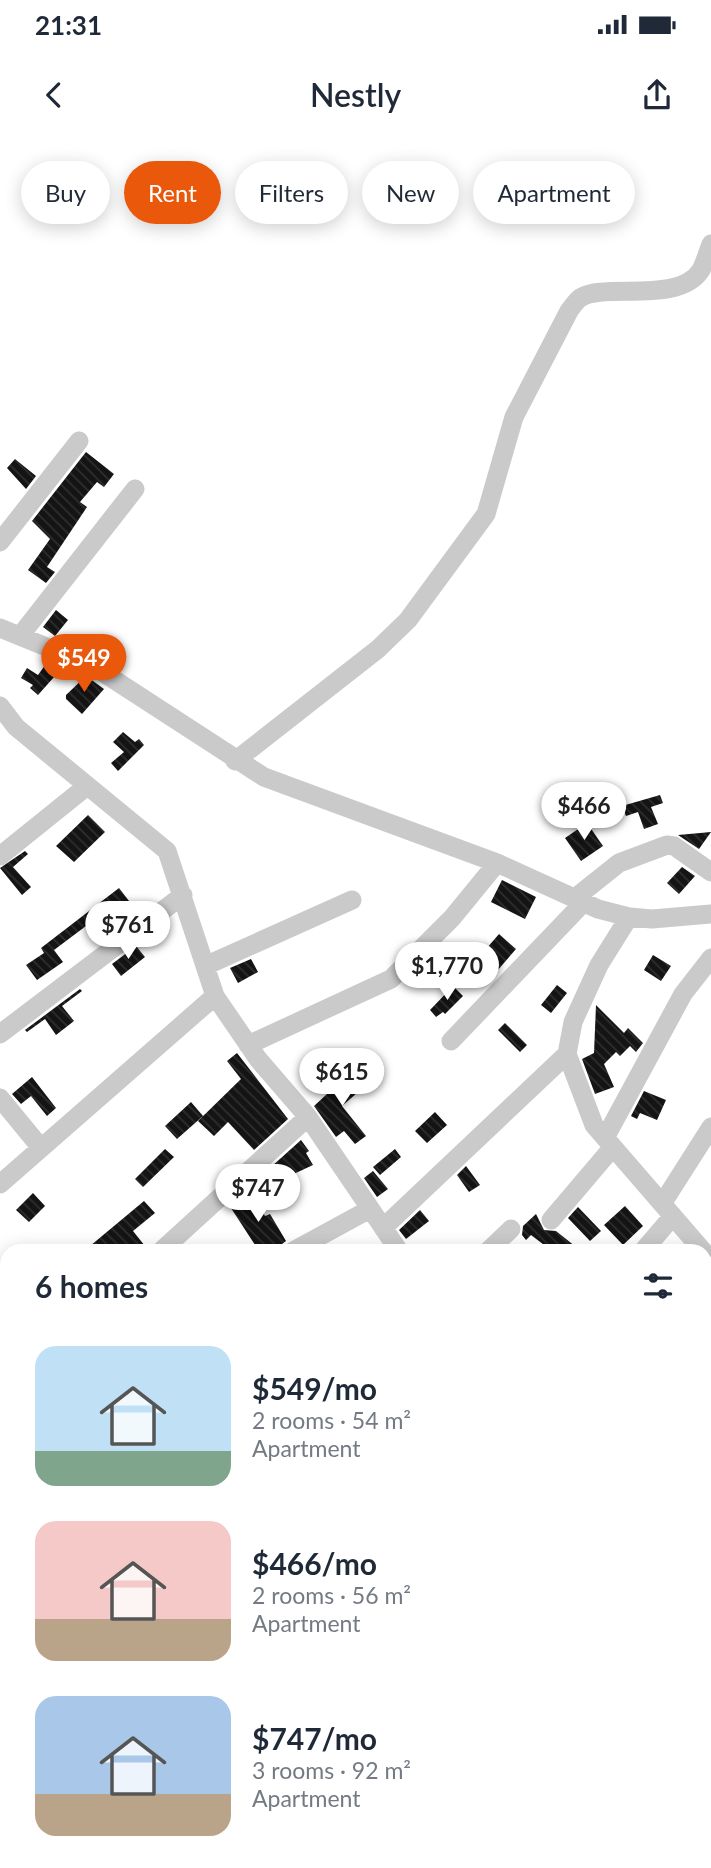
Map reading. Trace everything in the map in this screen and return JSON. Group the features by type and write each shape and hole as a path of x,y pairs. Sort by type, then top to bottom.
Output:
{"street":[{"path":"236,761 378,649 408,620 486,514 514,417 569,311 581,297 649,293 678,285 700,272 711,244"},
{"path":"0,542 79,441"},
{"path":"20,636 135,489"},
{"path":"0,628 93,666 264,777 497,863 579,900 629,917 652,919 711,914"},
{"path":"0,706 16,727 167,851 215,996 248,1045 308,1117 394,1244"},
{"path":"0,856 87,786"},
{"path":"451,1041 579,900 619,863 667,845 674,845 711,872"},
{"path":"248,1045 391,979 452,918 497,863"},
{"path":"0,1034 183,895"},
{"path":"205,966 352,900"},
{"path":"383,1228 568,1054 579,1011 599,965 629,917"},
{"path":"551,1220 609,1142 683,994 711,958"},
{"path":"0,1184 215,996"},
{"path":"568,1054 594,1125 696,1244"},
{"path":"0,1098 41,1148"},
{"path":"169,1244 308,1117"},
{"path":"647,1244 711,1127"},
{"path":"306,1244 370,1209"},
{"path":"495,1244 510,1229"}],"building":[{"path":"86,452 114,474 104,487 97,482 80,502 87,507 47,567 55,572 46,583 28,570 50,539 32,521"},
{"path":"15,459 36,476 26,489 7,468"},
{"path":"56,610 68,620 55,636 43,627"},
{"path":"48,661 63,667 38,695 30,688 33,685 21,678 27,668 38,675"},
{"path":"86,676 104,689 82,714 66,699 66,695"},
{"path":"123,732 135,742 139,739 144,745 118,771 111,763 124,752 113,742"},
{"path":"660,795 663,803 651,807 658,824 644,829 638,812 626,816 622,806"},
{"path":"88,815 105,832 74,862 56,846"},
{"path":"587,823 603,846 581,861 565,838"},
{"path":"711,832 699,849 678,835"},
{"path":"25,851 28,854 13,867 31,887 22,895 0,868"},
{"path":"682,867 695,876 679,894 667,883"},
{"path":"502,880 536,897 525,919 491,902"},
{"path":"119,888 136,910 119,923 121,927 111,934 98,917 54,950 63,962 37,980 26,965 44,953 41,948"},
{"path":"499,934 516,949 497,971 480,956"},
{"path":"136,946 145,957 121,976 112,964"},
{"path":"653,955 671,966 661,981 644,970"},
{"path":"251,959 258,972 238,983 230,968"},
{"path":"557,985 567,993 551,1013 541,1005"},
{"path":"453,986 463,996 445,1014 443,1012 436,1017 430,1010"},
{"path":"80,989 82,991 62,1006 74,1021 56,1035 45,1019 27,1032 25,1030"},
{"path":"596,1005 624,1033 628,1028 643,1043 636,1052 630,1046 620,1056 616,1052 604,1064 614,1087 595,1094 582,1059 594,1053"},
{"path":"505,1023 527,1045 520,1052 498,1030"},
{"path":"237,1053 288,1119 254,1150 228,1122 214,1136 198,1121 241,1079 227,1061"},
{"path":"352,1071 365,1086 342,1106 366,1136 355,1144 344,1131 336,1137 314,1106"},
{"path":"32,1077 56,1108 47,1116 31,1096 21,1104 12,1094"},
{"path":"644,1091 666,1100 657,1120 640,1113 637,1119 631,1116"},
{"path":"191,1102 203,1116 177,1139 165,1126"},
{"path":"435,1112 447,1125 427,1143 415,1131"},
{"path":"301,1140 309,1151 306,1153 313,1165 283,1179 294,1197 282,1204 261,1176"},
{"path":"165,1149 174,1157 143,1187 135,1179"},
{"path":"395,1149 401,1157 380,1175 373,1167"},
{"path":"466,1166 480,1185 469,1192 457,1175"},
{"path":"373,1171 388,1189 377,1197 364,1178"},
{"path":"251,1191 265,1216 270,1214 286,1241 282,1244 254,1244 229,1205"},
{"path":"33,1193 45,1206 29,1222 16,1210"},
{"path":"144,1201 155,1213 133,1231 143,1244 92,1244"},
{"path":"625,1206 643,1226 622,1244 604,1225"},
{"path":"578,1207 601,1231 590,1241 568,1218"},
{"path":"420,1210 429,1221 406,1239 399,1230"},
{"path":"536,1214 544,1230 556,1231 572,1244 543,1244 531,1235 526,1240 522,1235 523,1226"}]}
